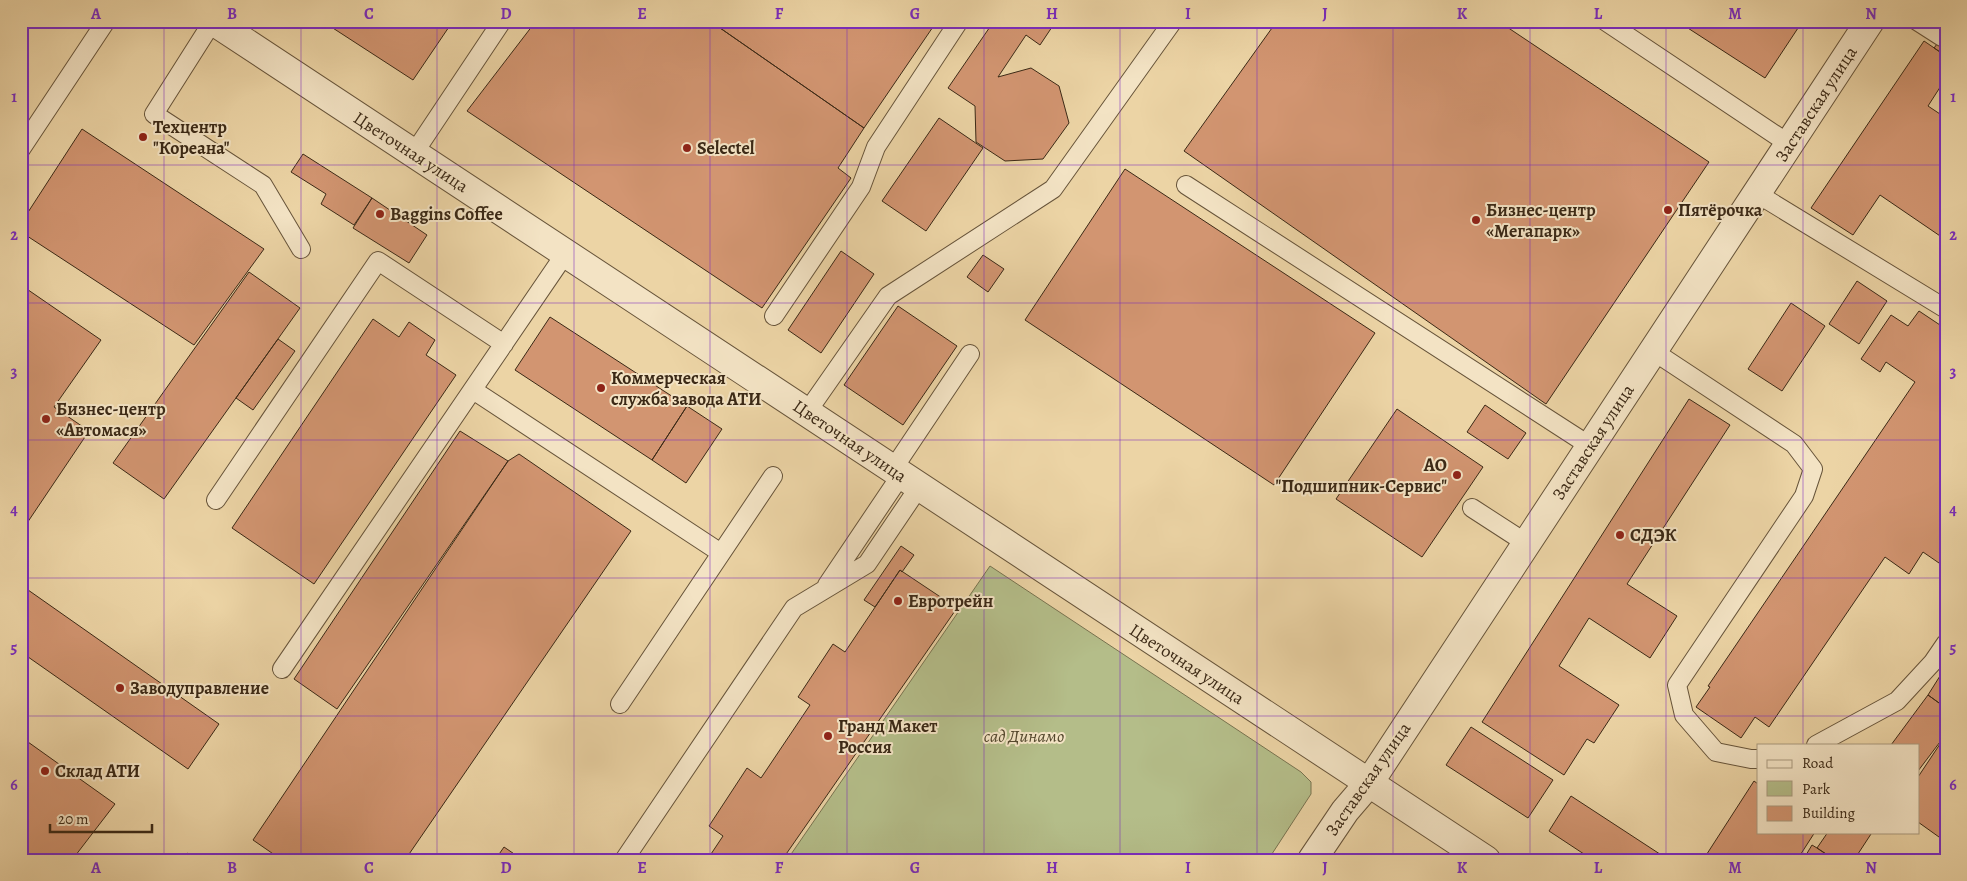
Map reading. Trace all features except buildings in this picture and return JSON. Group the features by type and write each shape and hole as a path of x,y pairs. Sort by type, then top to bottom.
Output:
{"street":[{"name":"Цветочная улица","path":"213,21 1486,860"},
{"name":"Заставская улица","path":"1312,860 1345,811 1369,783 1869,22"}],"lane":[{"path":"21,149 106,21"},
{"path":"213,21 154,114 263,185 301,249"},
{"path":"414,153 502,21"},
{"path":"774,316 861,187 876,147 959,21"},
{"path":"807,412 888,296 1053,189 1172,21"},
{"path":"1605,21 1789,144"},
{"path":"1917,21 1942,38"},
{"path":"1186,186 1590,446"},
{"path":"1756,194 1946,309"},
{"path":"282,669 565,254"},
{"path":"216,500 378,261 504,344"},
{"path":"1653,351 1794,444 1812,469 1804,496 1677,685 1684,715 1716,752 1757,759"},
{"path":"624,860 794,608 824,589 904,477 970,354"},
{"path":"473,390 722,553"},
{"path":"620,704 774,476"},
{"path":"1472,508 1526,543"},
{"path":"1818,744 1897,701 1933,662 1946,643"}],"green space":[{"name":"сад Динамо","path":"990,566 1301,772 1311,782 1311,794 1268,860 787,860"}],"place":[{"name":"Техцентр \"Кореана\"","path":"143,137"},
{"name":"Selectel","path":"687,148"},
{"name":"Пятёрочка","path":"1668,210"},
{"name":"Baggins Coffee","path":"380,214"},
{"name":"Бизнес-центр «Мегапарк»","path":"1476,220"},
{"name":"Коммерческая служба завода АТИ","path":"601,388"},
{"name":"Бизнес-центр «Автомася»","path":"46,419"},
{"name":"АО \"Подшипник-Сервис\"","path":"1457,475"},
{"name":"СДЭК","path":"1620,535"},
{"name":"Евротрейн","path":"898,601"},
{"name":"Заводуправление","path":"120,688"},
{"name":"Гранд Макет Россия","path":"828,736"},
{"name":"Склад АТИ","path":"45,771"}]}
